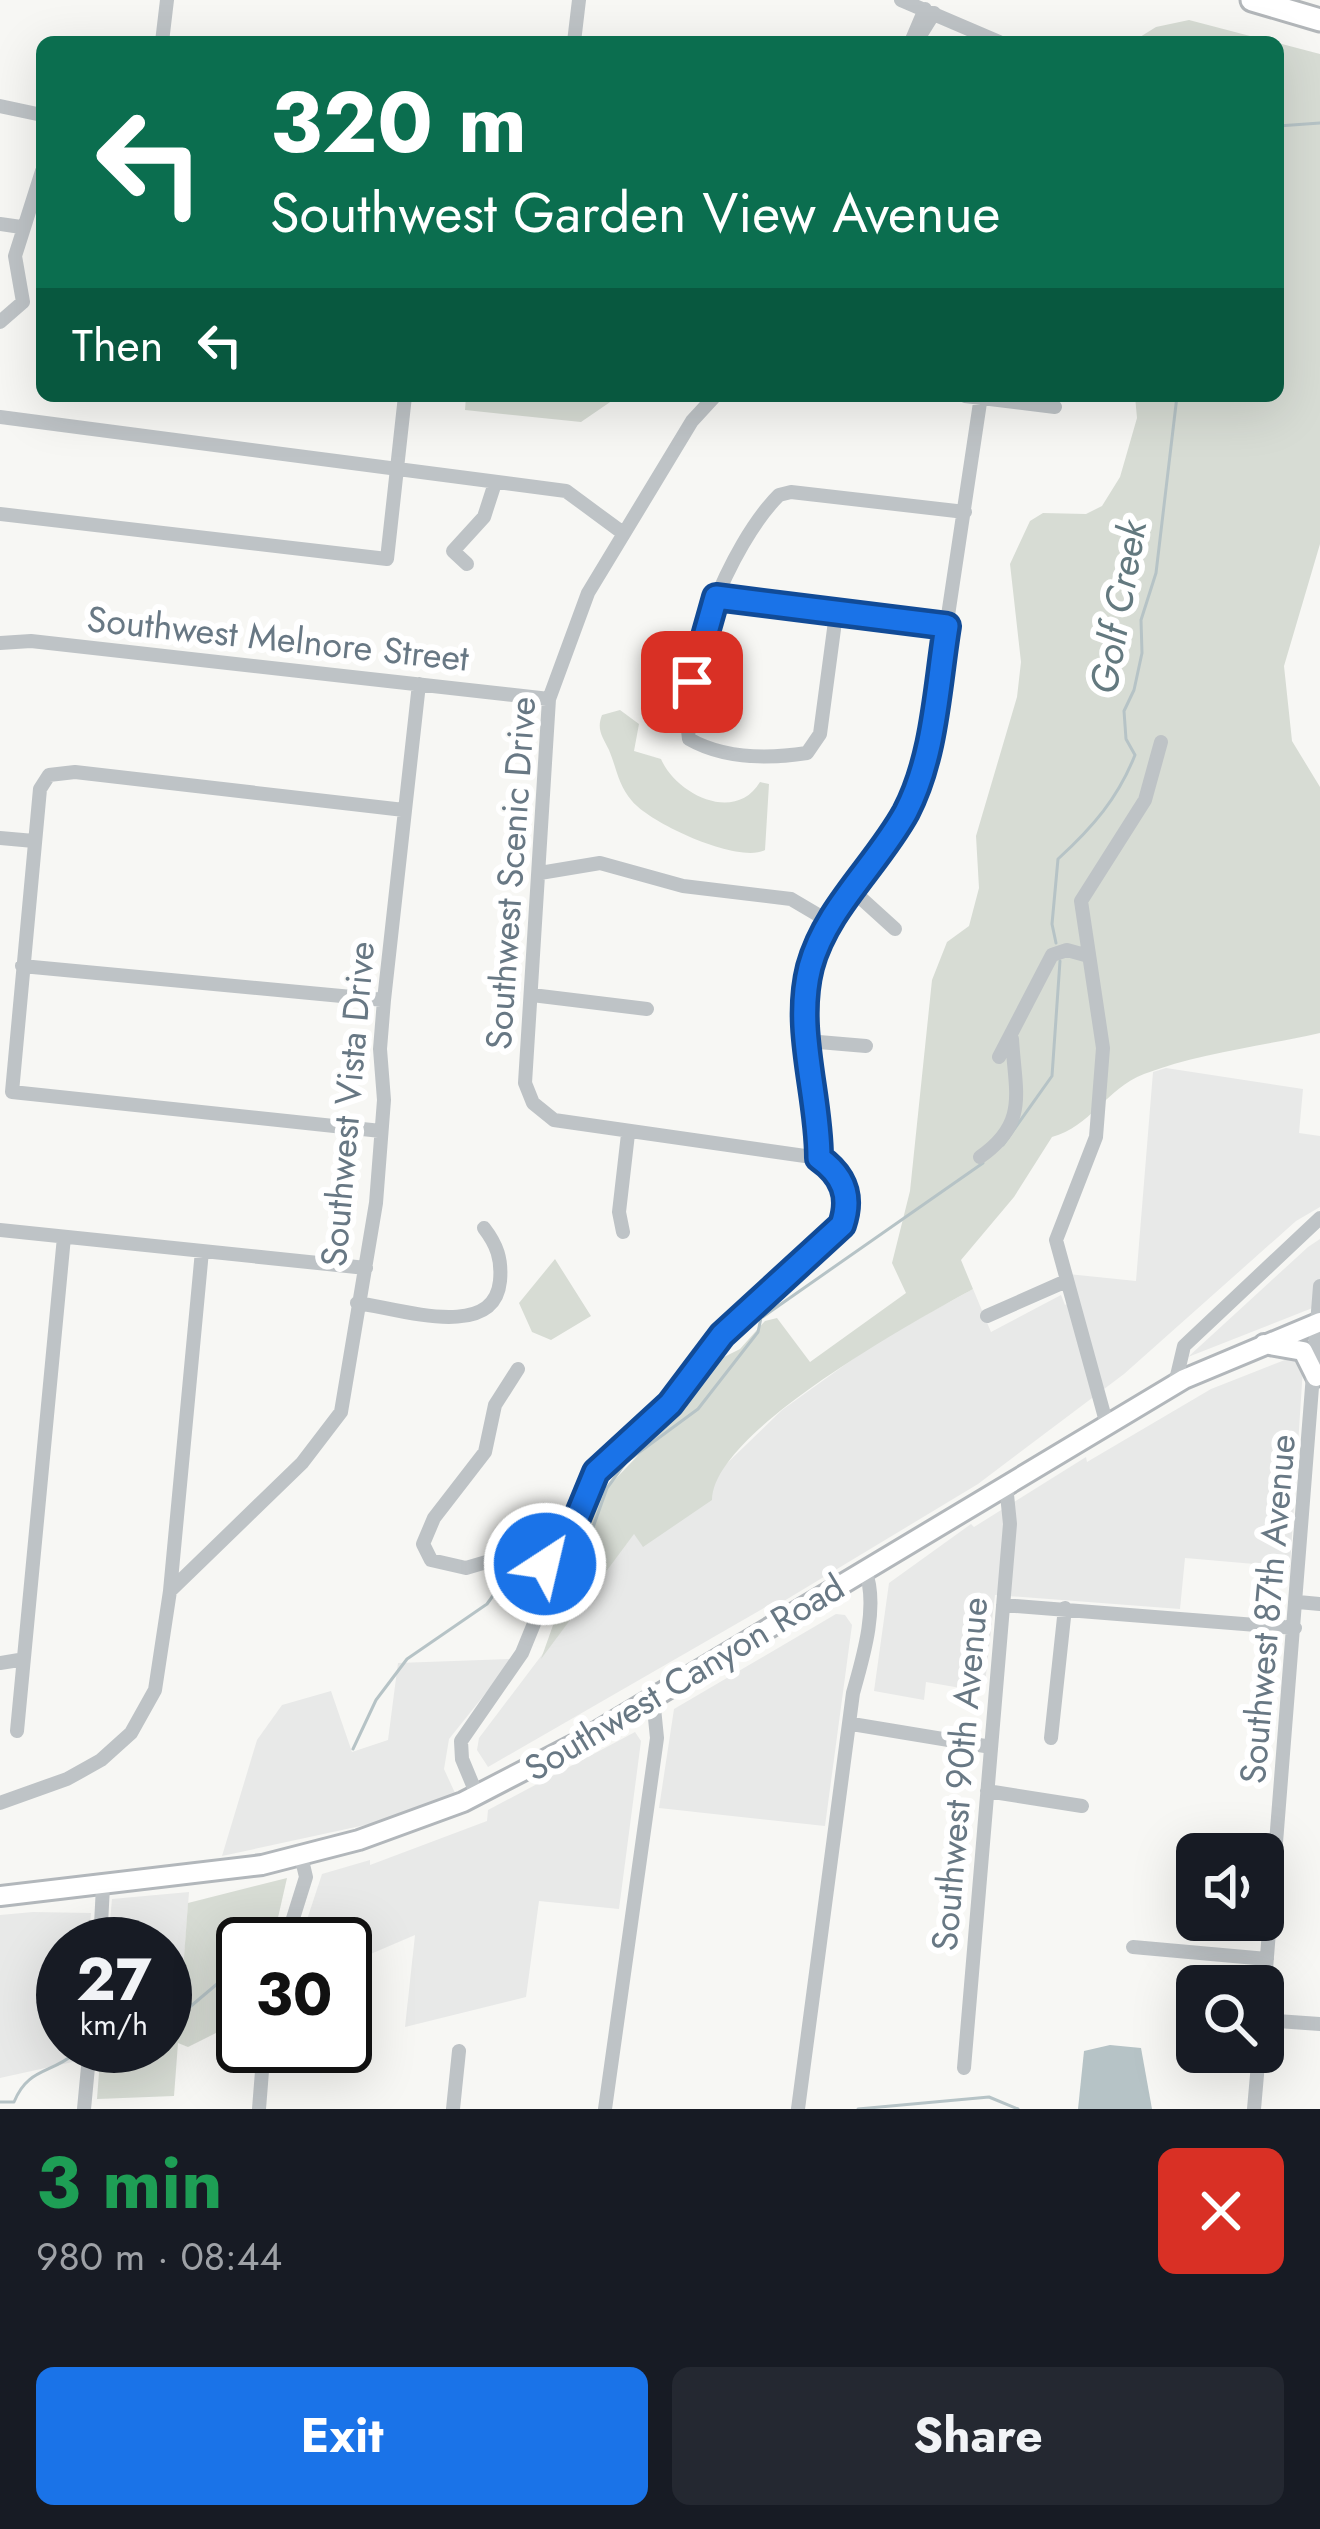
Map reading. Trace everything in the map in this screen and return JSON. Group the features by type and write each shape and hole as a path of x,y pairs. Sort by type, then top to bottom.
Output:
{"highway":[{"path":"1252,0 1320,20"}],"main road":[{"name":"Southwest Canyon Road","path":"0,1897 208,1875 301,1856 402,1826 477,1795 653,1698 1175,1384 1259,1343 1319,1323"},
{"path":"1259,1343 1304,1351 1316,1377"}],"street":[{"path":"163,36 167,0"},
{"path":"575,36 579,0"},
{"path":"901,0 986,36"},
{"path":"916,36 930,11"},
{"path":"0,106 36,114"},
{"path":"23,302 15,256 36,187"},
{"path":"0,224 21,227"},
{"path":"0,322 23,302 36,303"},
{"path":"0,514 387,559 404,402"},
{"name":"Southwest Scenic Drive","path":"710,402 692,421 623,533 574,626 549,699 525,1083 533,1103 554,1120 819,1158"},
{"path":"477,1795 460,1755 461,1741 522,1653 596,1472 670,1404 722,1335 842,1225 845,1190 839,1174 819,1158 807,1041 810,969 830,922 903,818 924,775 965,512 976,402"},
{"path":"1019,402 1054,406"},
{"path":"0,417 347,458 398,470 566,491 623,533"},
{"path":"467,564 453,551 484,518 494,483"},
{"path":"836,614 820,734 807,753 771,759 705,749 688,740 684,713 716,597 773,500 785,492 965,512"},
{"path":"716,597 947,626"},
{"name":"Southwest Melnore Street","path":"0,643 31,641 549,699"},
{"name":"Southwest Vista Drive","path":"170,1591 302,1463 334,1422 344,1396 366,1268 381,1131 384,1000 419,684"},
{"path":"1107,1425 1056,1240 1096,1137 1102,1048 1085,955 1082,894 1145,800 1161,742"},
{"path":"381,1131 12,1092 8,1033 22,966 40,789 49,775 75,772 404,810"},
{"path":"0,838 34,842"},
{"path":"540,873 600,863 683,886 790,899 830,922"},
{"path":"852,890 895,929"},
{"path":"999,1057 1052,955 1085,955"},
{"path":"22,966 384,1000"},
{"path":"532,994 647,1009"},
{"path":"980,1157 1002,1142 1013,1122 1012,1039"},
{"path":"807,1041 866,1046"},
{"path":"622,1232 619,1212 628,1133"},
{"path":"1175,1384 1175,1365 1184,1346 1320,1218"},
{"path":"357,1303 464,1317 484,1312 498,1296 501,1268 495,1243 484,1228"},
{"path":"0,1230 366,1268"},
{"path":"16,1731 19,1660 64,1237"},
{"path":"0,1803 68,1779 101,1760 131,1733 155,1690 170,1591 202,1251"},
{"path":"987,1316 1064,1282"},
{"name":"Southwest 87th Avenue","path":"1267,1965 1320,1286"},
{"path":"518,1369 495,1405 485,1452 434,1518 423,1544 442,1566 466,1568 517,1553 556,1569"},
{"name":"Southwest 90th Avenue","path":"964,2068 1012,1502 1006,1486"},
{"path":"797,2109 853,1693 872,1586 865,1570"},
{"path":"1298,1602 1320,1604"},
{"path":"1003,1605 1295,1628"},
{"path":"1052,1738 1065,1608"},
{"path":"0,1664 19,1660"},
{"path":"605,2109 657,1738 653,1698"},
{"path":"852,1724 991,1747"},
{"path":"987,1791 1082,1806"},
{"path":"293,1917 306,1877 301,1856"},
{"path":"101,1917 103,1886"},
{"path":"1133,1947 1267,1959"},
{"path":"1284,2021 1320,2024"},
{"path":"453,2109 459,2051"},
{"path":"84,2109 87,2073"},
{"path":"259,2109 262,2073"},
{"path":"1254,2109 1257,2073"}],"shaded area":[{"path":"1189,20 1250,36 1142,36 1156,27"},
{"path":"1284,45 1320,54 1320,544 1284,666 1292,741 1320,787 1320,1033 1209,1055 1144,1074 1077,1125 1052,1137 1014,1197 961,1260 973,1289 865,1352 780,1411 745,1442 721,1472 712,1500 643,1547 634,1534 541,1659 599,1496 676,1416 712,1363 740,1349 765,1321 777,1318 810,1362 906,1293 892,1263 910,1191 932,980 947,942 969,926 979,888 976,836 1017,697 1021,662 1010,564 1030,521 1043,513 1086,514 1102,506 1120,477 1137,418 1136,402 1284,402"},
{"path":"466,402 610,402 581,422 465,410"},
{"path":"620,710 639,724 634,751 661,759 692,793 736,801 760,782 769,784 765,850 753,853 717,847 657,820 632,801 600,729 602,715"},
{"path":"1166,1068 1303,1089 1299,1133 1320,1136 1320,1207 1296,1221 1124,1374 978,1484 779,1604 776,1601 488,1767 477,1750 479,1738 634,1533 643,1546 712,1490 718,1472 782,1410 878,1341 973,1289 991,1332 1061,1295 1065,1305 1075,1300 1068,1274 1136,1281 1153,1072"},
{"path":"1320,1239 1320,1305 1188,1357 1308,1247"},
{"path":"555,1259 591,1316 551,1340 532,1332 519,1303"},
{"path":"1295,1356 1303,1368 1290,1567 1185,1558 1180,1609 995,1595 984,1692 926,1682 924,1700 874,1691 889,1583 971,1524 974,1527 1086,1457 1087,1462 1211,1389"},
{"path":"836,1614 845,1615 852,1625 825,1826 659,1808 674,1709"},
{"path":"513,1659 449,1739 444,1769 455,1793 379,1822 222,1856 257,1740 282,1705 331,1691 352,1752 388,1740 398,1663"},
{"path":"635,1732 641,1741 619,1909 539,1901 526,1997 405,2027 415,1935 372,1953 372,1917 308,1917 322,1874 370,1860 370,1865 487,1821 488,1810"},
{"path":"287,1878 278,1917 216,1917 216,2033 192,2045 192,1917 187,1917 188,1903"},
{"path":"189,1892 187,1917 110,1917 112,1899"},
{"path":"91,1913 91,1917 36,1917 36,2070 0,2078 0,1915"},
{"path":"1110,2045 1141,2048 1152,2109 1078,2109 1084,2051"},
{"path":"99,2073 176,2073 174,2096 97,2099"}],"waterway":[{"name":"Golf Creek","path":"1284,126 1320,123"},
{"name":"Golf Creek","path":"1056,943 1052,924 1058,859 1103,811 1135,755 1126,739 1124,711 1134,690 1142,653 1141,620 1156,573 1176,402"},
{"name":"Golf Creek","path":"1003,1145 1052,1076 1060,961"},
{"name":"Golf Creek","path":"562,1577 581,1561 607,1488 626,1462 698,1409 758,1332 761,1318 983,1163"},
{"name":"Golf Creek","path":"353,1749 376,1700 407,1659 487,1604 505,1579 526,1564"},
{"name":"Golf Creek","path":"192,2005 216,1985"},
{"name":"Golf Creek","path":"0,2102 14,2102 26,2083 41,2073"},
{"path":"858,2109 989,2097 1018,2109"}],"route":[{"path":"545,1564 556,1569 587,1487 609,1457 670,1404 722,1335 842,1225 848,1205 845,1190 839,1174 819,1158 805,1024 810,969 830,922 903,818 924,775 947,626 716,597 706,618 692,682"}]}
